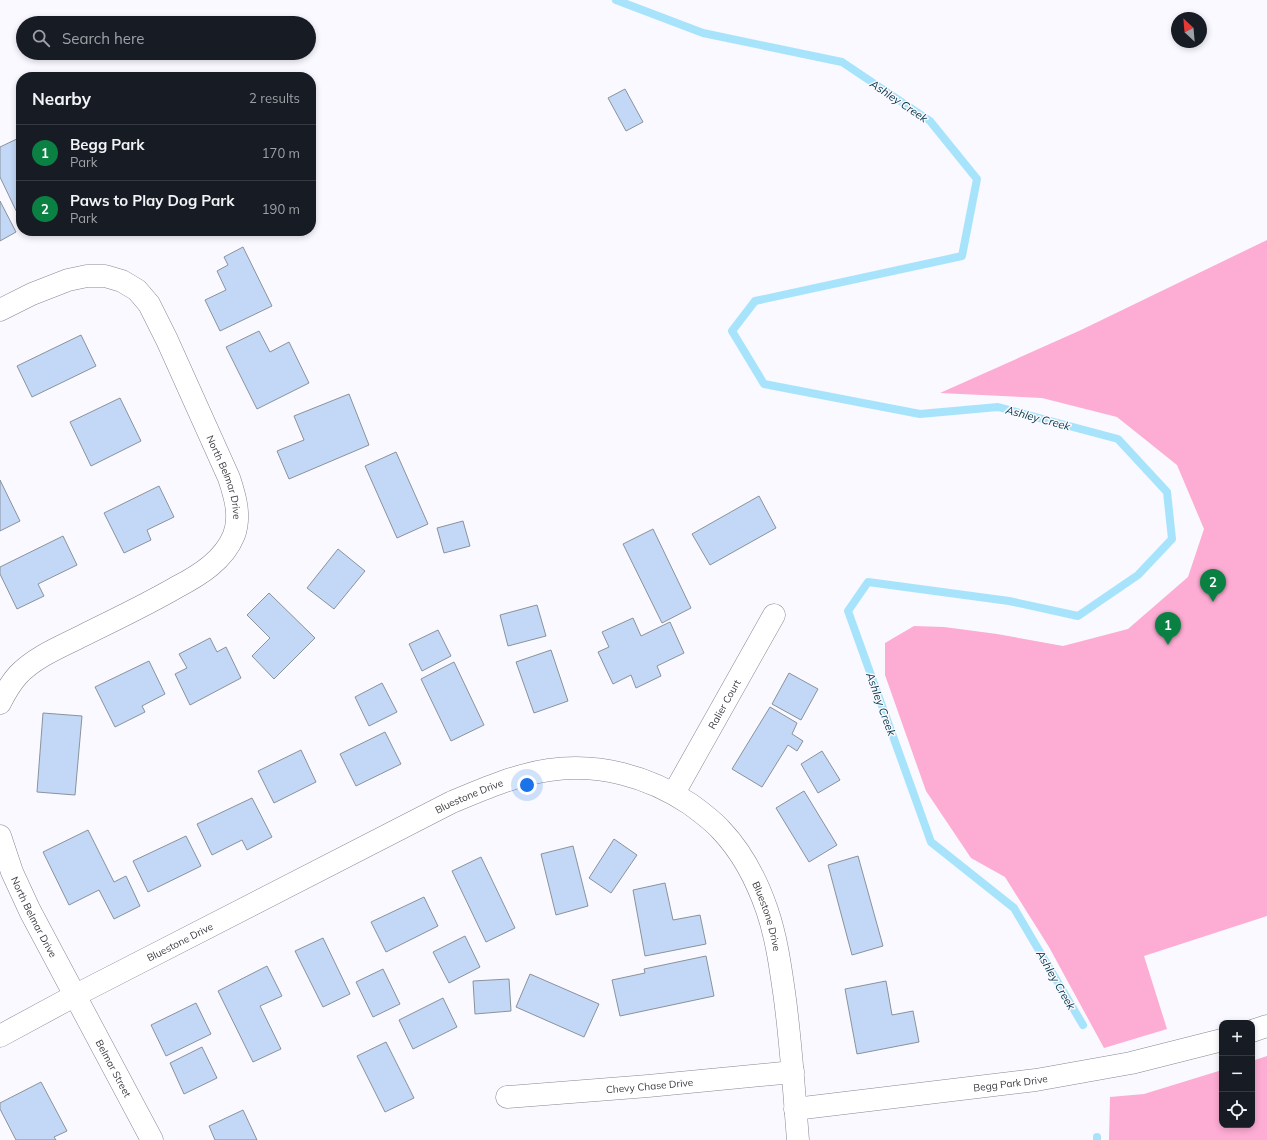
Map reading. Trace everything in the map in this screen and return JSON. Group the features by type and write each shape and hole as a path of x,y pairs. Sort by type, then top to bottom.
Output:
{"street":[{"name":"North Belmar Drive","path":"0,310 40,291 68,280 87,276 105,276 122,281 137,290 149,304 167,340 226,471 235,497 237,515 234,533 226,549 214,563 198,576 35,661 18,675 5,692 0,703"},
{"name":"Ralier Court","path":"674,793 774,615"},
{"name":"Bluestone Drive","path":"0,1036 74,996 452,802 500,782 524,775 548,770 573,768 598,769 622,773 644,780 674,793 704,814 721,829 736,847 748,867 768,911 780,958 789,1028 798,1140"},
{"name":"North Belmar Drive","path":"0,836 12,872 30,911 74,996"},
{"name":"Belmar Street","path":"74,996 152,1140"},
{"path":"1255,1030 1267,1026"},
{"name":"Begg Park Drive","path":"795,1109 1036,1080 1131,1063 1219,1041"},
{"name":"Chevy Chase Drive","path":"507,1096 648,1086 793,1072"}],"shaded area":[{"path":"1267,240 1267,916 1144,956 1167,1029 1104,1048 1049,947 1005,877 971,858 926,791 885,675 885,643 914,626 944,627 997,634 1063,646 1128,629 1188,577 1204,529 1177,465 1117,417 1042,398 940,393 1081,330"},
{"path":"1267,1056 1267,1140 1109,1140 1110,1097 1144,1094 1219,1071 1219,1128 1255,1128 1255,1060"}],"building":[{"path":"625,89 643,122 626,131 608,98"},
{"path":"16,139 16,211 0,177 0,147"},
{"path":"0,201 16,232 0,241"},
{"path":"243,247 272,306 220,331 205,300 226,290 217,271 228,265 224,257"},
{"path":"259,331 270,352 289,342 309,383 257,409 226,347"},
{"path":"81,335 96,366 32,397 17,366"},
{"path":"349,394 369,445 289,479 277,451 304,440 294,416"},
{"path":"120,398 141,441 91,466 70,422"},
{"path":"396,452 428,524 397,538 365,466"},
{"path":"0,480 20,521 0,531"},
{"path":"159,486 174,517 147,530 151,540 124,553 104,513"},
{"path":"759,496 776,528 710,565 692,534"},
{"path":"463,521 470,546 444,553 437,528"},
{"path":"653,529 691,608 662,623 623,544"},
{"path":"63,536 77,565 38,584 44,596 17,609 0,574 0,567"},
{"path":"338,549 365,571 334,609 307,588"},
{"path":"269,593 315,638 274,679 252,656 270,638 247,615"},
{"path":"537,605 546,636 508,646 500,615"},
{"path":"633,618 641,636 670,622 684,653 657,666 661,676 636,688 631,675 613,684 598,652 609,647 602,632"},
{"path":"438,630 451,656 422,671 409,644"},
{"path":"210,638 217,652 226,647 241,678 190,705 175,674 187,668 179,654"},
{"path":"551,650 568,701 534,713 516,662"},
{"path":"149,661 165,694 142,706 145,712 115,727 95,687"},
{"path":"454,662 484,725 451,741 421,679"},
{"path":"789,673 818,689 801,720 772,704"},
{"path":"382,683 397,712 369,726 355,697"},
{"path":"770,707 797,723 792,734 803,741 797,751 788,745 762,787 732,769"},
{"path":"43,713 82,716 75,795 37,792"},
{"path":"385,732 401,764 356,786 340,754"},
{"path":"301,750 316,782 274,803 258,771"},
{"path":"822,751 840,780 818,793 801,764"},
{"path":"804,791 837,845 809,862 776,808"},
{"path":"252,798 272,837 247,850 242,840 212,855 197,824"},
{"path":"88,830 114,882 126,876 140,906 114,919 99,890 69,905 43,852"},
{"path":"186,836 201,866 148,892 133,861"},
{"path":"614,839 637,855 611,893 589,878"},
{"path":"573,846 588,906 556,915 541,854"},
{"path":"858,856 883,946 852,955 828,865"},
{"path":"481,857 515,928 486,942 452,871"},
{"path":"665,883 673,920 700,915 706,944 645,956 633,890"},
{"path":"424,897 438,926 386,952 371,922"},
{"path":"465,936 480,967 449,983 433,952"},
{"path":"323,938 350,994 323,1007 295,951"},
{"path":"706,956 714,996 620,1016 612,980 645,973 644,969"},
{"path":"267,966 282,996 260,1006 281,1049 253,1062 218,991"},
{"path":"383,969 400,1004 373,1017 356,982"},
{"path":"530,974 599,1004 584,1037 516,1007"},
{"path":"509,979 511,1011 475,1014 473,981"},
{"path":"886,981 892,1015 913,1011 919,1042 857,1054 845,989"},
{"path":"443,998 457,1027 413,1049 399,1020"},
{"path":"196,1003 211,1034 166,1056 151,1025"},
{"path":"386,1042 414,1098 385,1112 357,1056"},
{"path":"202,1047 217,1078 184,1094 170,1063"},
{"path":"41,1082 67,1131 54,1137 56,1140 16,1140 0,1109 0,1103"},
{"path":"243,1110 257,1140 215,1140 209,1126"}],"waterway":[{"name":"Ashley Creek","path":"616,0 703,33 842,62 930,121 977,179 962,256 755,301 732,331 764,384 920,414 998,407 1118,439 1167,492 1172,539 1138,575 1078,616 1009,601 868,582 848,611 931,842 1014,908 1083,1025"}],"place":[{"name":"Paws to Play Dog Park","path":"1213,602"},
{"name":"Begg Park","path":"1168,645"}]}
